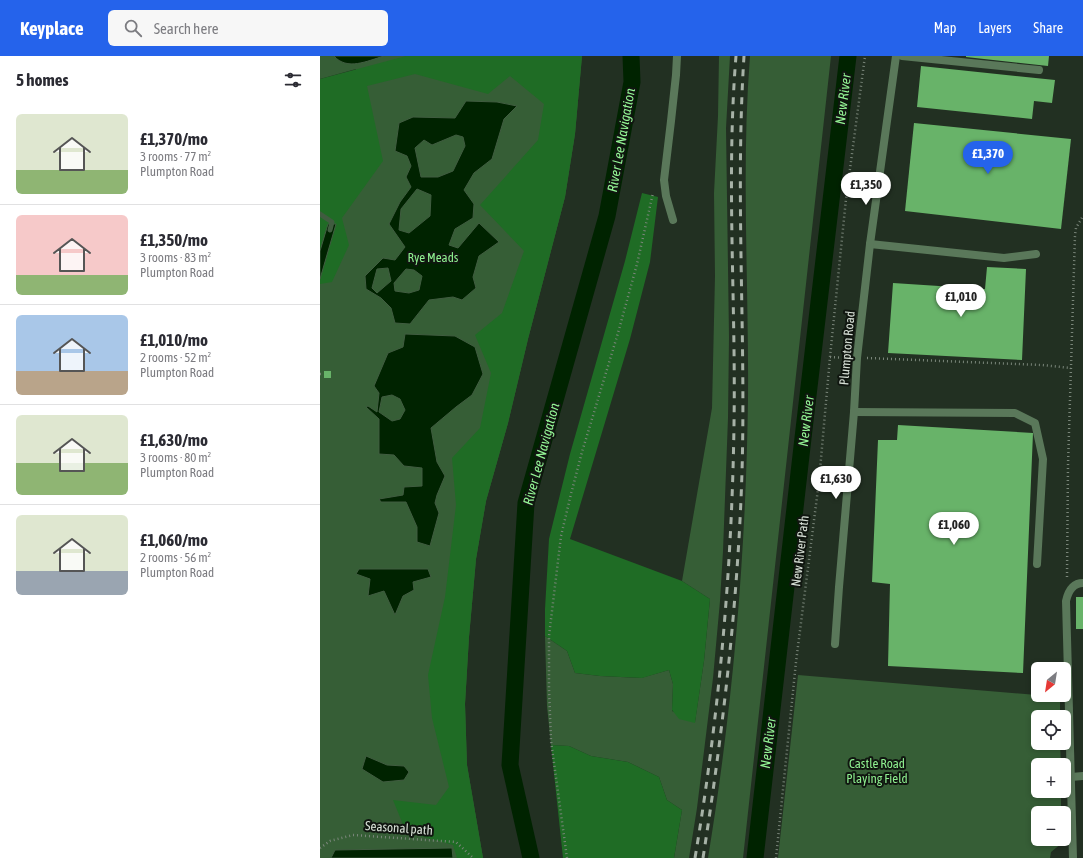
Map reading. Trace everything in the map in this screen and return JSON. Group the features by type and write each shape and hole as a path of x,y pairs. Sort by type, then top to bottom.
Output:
{"street":[{"path":"673,220 666,196 664,180 677,56"},
{"name":"Plumpton Road","path":"835,644 857,358 870,244 896,56"},
{"path":"902,56 1039,70"},
{"path":"870,244 1004,258 1036,254"},
{"path":"854,412 1015,413 1035,423 1043,459 1037,564"},
{"path":"1070,758 1066,601 1067,595 1073,587 1083,583"},
{"path":"1073,858 1071,777 1083,776"}],"path":[{"name":"New River Path","path":"776,858 796,662 819,481 845,207 865,56"},
{"path":"567,858 551,741 549,689 549,636 561,536 582,452 637,264 653,191"},
{"path":"1073,587 1067,582 1071,368 1075,235 1076,228 1083,216"},
{"path":"857,358 1042,365 1071,368"},
{"name":"Seasonal path","path":"320,848 330,841 353,835 361,835 456,842 473,858"}],"green space":[{"name":"Rye Meads","path":"320,56 582,56 575,134 565,197 508,423 486,501 476,559 465,704 467,765 483,858 320,858 320,190 356,69 320,79"},
{"path":"406,56 582,56 575,134 565,197 508,423 486,501 476,559 465,704 467,765 483,858 457,858 453,845 406,832 393,800 436,805 449,787 432,718 428,675 445,597 456,505 452,458 480,428 491,373 475,335 502,313 524,251 480,205 538,140 544,104 510,76 488,94 415,74 367,86 383,161 342,218 349,245 332,282 320,284 320,279 336,224 320,251 320,79"},
{"path":"719,56 730,56 726,128 729,337 728,418 723,551 713,678 697,808 689,858 674,858 682,810 667,800 659,777 628,762 591,756 569,746 551,745 547,706 545,636 567,651 575,673 641,678 669,670 673,684 672,711 695,722 704,661 710,599 682,581 712,408 715,276 714,193"},
{"path":"750,56 831,56 743,858 708,858 725,744 737,629 741,572 747,457 748,356 746,142"},
{"path":"642,193 658,197 650,262 630,339 570,539 682,581 710,599 704,661 695,723 679,719 672,710 673,684 669,670 642,678 575,673 567,651 545,636 549,539 570,454 625,261"},
{"name":"Castle Road Playing Field","path":"798,675 1031,695 1031,702 1060,702 1060,710 1031,710 1031,750 1060,750 1061,758 1031,758 1031,798 1061,798 1061,806 1031,806 1031,846 1058,846 1051,852 1050,858 778,858"},
{"path":"551,745 569,746 591,756 628,762 659,777 667,800 682,810 674,858 563,858"}],"shaded area":[{"path":"334,56 384,56 358,64 351,64 339,61"},
{"path":"466,101 497,102 517,106 504,119 492,159 474,173 464,190 474,204 473,218 455,229 449,245 458,248 479,223 499,242 479,256 473,277 476,288 462,300 453,297 429,300 410,324 395,323 391,308 381,298 366,289 365,276 383,258 395,260 405,247 389,224 400,202 411,187 406,177 411,166 407,156 395,151 399,123 413,117 455,118","holes":["456,135 463,137 465,146 453,171 438,177 421,177 415,148 424,140 432,145","417,189 431,195 430,216 409,233 399,230 401,209","388,268 391,281 377,293 372,288 377,269","406,269 414,270 422,276 419,290 409,293 395,291 394,283"]},
{"path":"328,224 336,224 320,279 320,251"},
{"path":"405,334 455,336 475,347 483,374 472,395 431,428 437,462 445,476 435,503 439,513 430,546 417,542 417,527 406,502 381,502 379,499 403,495 404,487 422,486 422,468 404,466 394,455 379,454 379,419 366,407 368,406 377,412 379,393 374,386 388,353 403,347","holes":["392,395 400,399 405,410 400,419 392,421 379,412 382,397"]},
{"path":"359,569 428,569 431,577 413,582 414,590 403,596 395,615 384,591 368,596 370,579 356,574"},
{"path":"366,756 387,765 404,766 409,772 404,780 383,782 362,769"},
{"path":"452,848 453,858 331,858 335,850"}],"building":[{"path":"966,56 1049,56 1048,66"},
{"path":"921,66 1055,80 1052,103 1034,101 1032,119 917,107"},
{"path":"914,123 1071,139 1061,229 905,211"},
{"path":"987,267 1026,269 1022,360 888,353 893,283 985,289"},
{"path":"324,371 331,371 331,378 324,378"},
{"path":"898,425 1033,433 1023,673 888,666 890,584 872,582 878,440 897,440"},
{"path":"1076,597 1083,597 1083,629 1076,629"}],"waterway":[{"name":"River Lee Navigation","path":"531,858 510,765 526,503 607,216 632,82 631,56"},
{"name":"New River","path":"755,858 848,56"},
{"path":"320,214 332,222 330,230"}],"railway":[{"path":"695,858 711,750 723,642 733,478 734,378 732,148 736,56"},
{"path":"703,858 723,714 733,617 740,520 743,420 740,160 744,56"}]}
